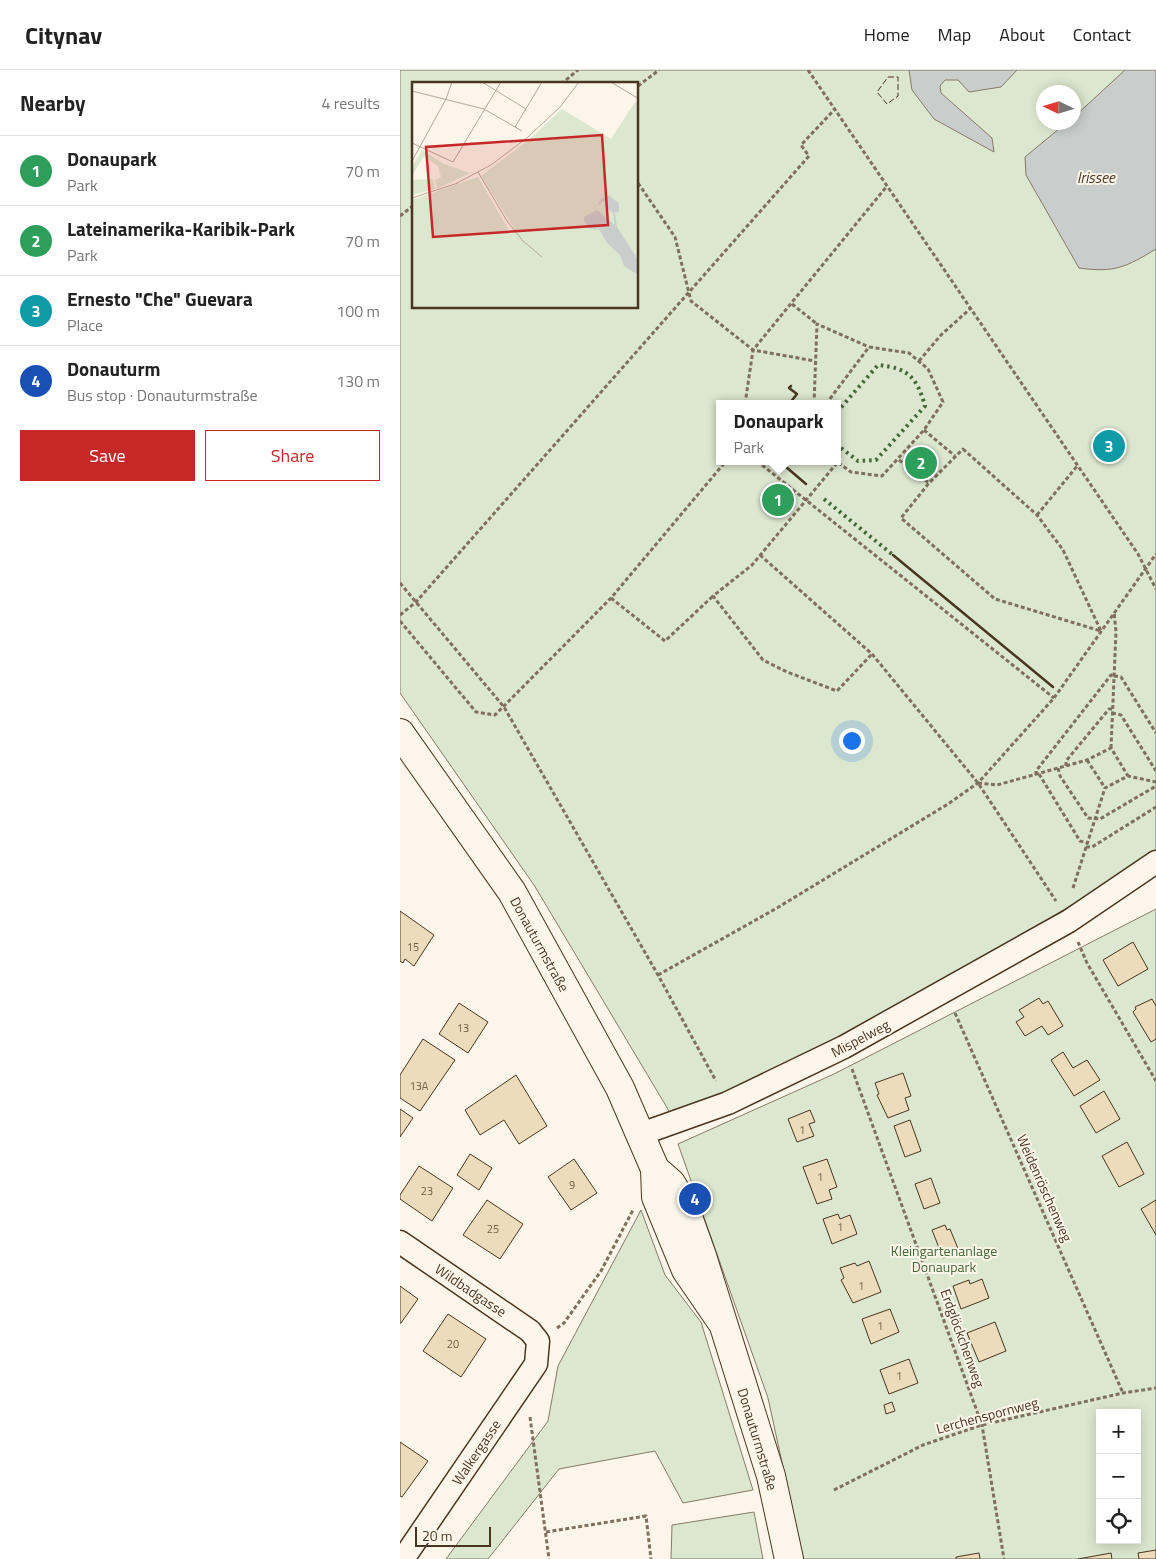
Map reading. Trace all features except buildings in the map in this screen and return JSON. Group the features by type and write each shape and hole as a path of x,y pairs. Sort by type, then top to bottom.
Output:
{"main road":[{"name":"Donauturmstraße","path":"400,733 512,892 620,1088 655,1169 671,1183 683,1203 771,1476 789,1559"}],"street":[{"name":"Mispelweg","path":"641,1134 728,1103 844,1047 1069,921 1156,862"},
{"name":"Wildbadgasse","path":"400,1242 530,1331 538,1341"},
{"name":"Walkergasse","path":"403,1559 536,1364 538,1341"}],"path":[{"path":"564,82 578,70"},
{"path":"639,85 659,70"},
{"path":"808,70 1078,465 1146,567 1156,589"},
{"path":"400,615 416,602 809,156 800,145 835,109"},
{"path":"639,184 675,237 691,301 753,350 815,361"},
{"path":"746,400 753,350 887,186"},
{"path":"400,216 412,207"},
{"path":"792,304 816,324 869,347 910,353 928,369 943,402 924,430 899,460 882,476 851,472 841,465"},
{"path":"919,361 941,335 971,308"},
{"path":"814,400 816,324"},
{"path":"829,400 869,347"},
{"path":"924,430 955,456"},
{"path":"963,449 1037,515 1063,550 1101,631 994,599 901,518 928,483 963,449"},
{"path":"899,460 928,483"},
{"path":"400,621 476,712 495,715 611,598 723,465"},
{"path":"762,465 1054,698"},
{"path":"611,598 664,641 713,596 752,565 807,502 835,465"},
{"path":"1037,515 1078,465"},
{"path":"658,975 777,908 948,804 978,783 1054,698 1156,554"},
{"path":"760,555 872,654 978,783 1069,921 1086,963 1156,1081"},
{"path":"400,583 504,707 658,975 728,1103"},
{"path":"713,596 763,660 787,672 837,691 872,654"},
{"path":"1114,612 1114,676 1110,748 1128,776"},
{"path":"1088,843 1080,841 1036,771 1110,675 1122,677 1156,733"},
{"path":"1066,766 1066,761 1109,709 1121,715 1156,771"},
{"path":"978,783 997,785 1087,760 1110,748"},
{"path":"1087,760 1105,788"},
{"path":"1058,768 1060,776 1088,818 1100,819 1156,786"},
{"path":"1069,921 1072,892 1105,788 1128,776 1156,782"},
{"path":"1086,847 1092,847 1156,807"},
{"name":"Weidenröschenweg","path":"945,992 1123,1393"},
{"name":"Erdglöckchenweg","path":"844,1047 982,1425 1004,1559"},
{"path":"538,1341 564,1323 601,1271 637,1204"},
{"path":"525,1379 549,1559"},
{"name":"Lerchenspornweg","path":"834,1490 924,1445 982,1425 1123,1393 1156,1388"},
{"path":"546,1532 646,1516 651,1559"}],"green space":[{"path":"400,70 1156,70 1156,870 1145,860 851,1040 672,1116 534,885 400,693"},
{"name":"Kleingartenanlage Donaupark","path":"1156,909 1156,1559 803,1559 768,1398 678,1144 834,1074"},
{"path":"641,1210 665,1275 701,1322 753,1490 683,1503 655,1451 559,1469 488,1559 446,1559 548,1421 558,1366"},
{"path":"754,1512 763,1559 671,1559 672,1525"}],"water":[{"path":"909,70 1017,70 1001,87 969,92 958,80 945,80 940,86 941,93 992,138 994,152 934,119 912,90"},
{"name":"Irissee","path":"1125,70 1156,70 1156,249 1128,264 1111,269 1079,268 1026,175 1025,157 1058,130 1081,130 1081,111"}],"hedge":[{"path":"841,407 878,365 889,366 910,376 919,388 925,406 876,460 858,461 841,448"},
{"path":"824,499 893,555"}],"fence":[{"path":"888,77 898,77 898,96 887,104 877,92 888,77"}],"wall":[{"path":"791,386 789,388 797,394 792,400"},
{"path":"784,465 806,484"},
{"path":"893,555 1053,687"}],"place":[{"name":"Ernesto \"Che\" Guevara","path":"1109,446"},
{"name":"Lateinamerika-Karibik-Park","path":"921,463"},
{"name":"Donaupark","path":"778,500"},
{"name":"Donauturm","path":"695,1199"}]}
